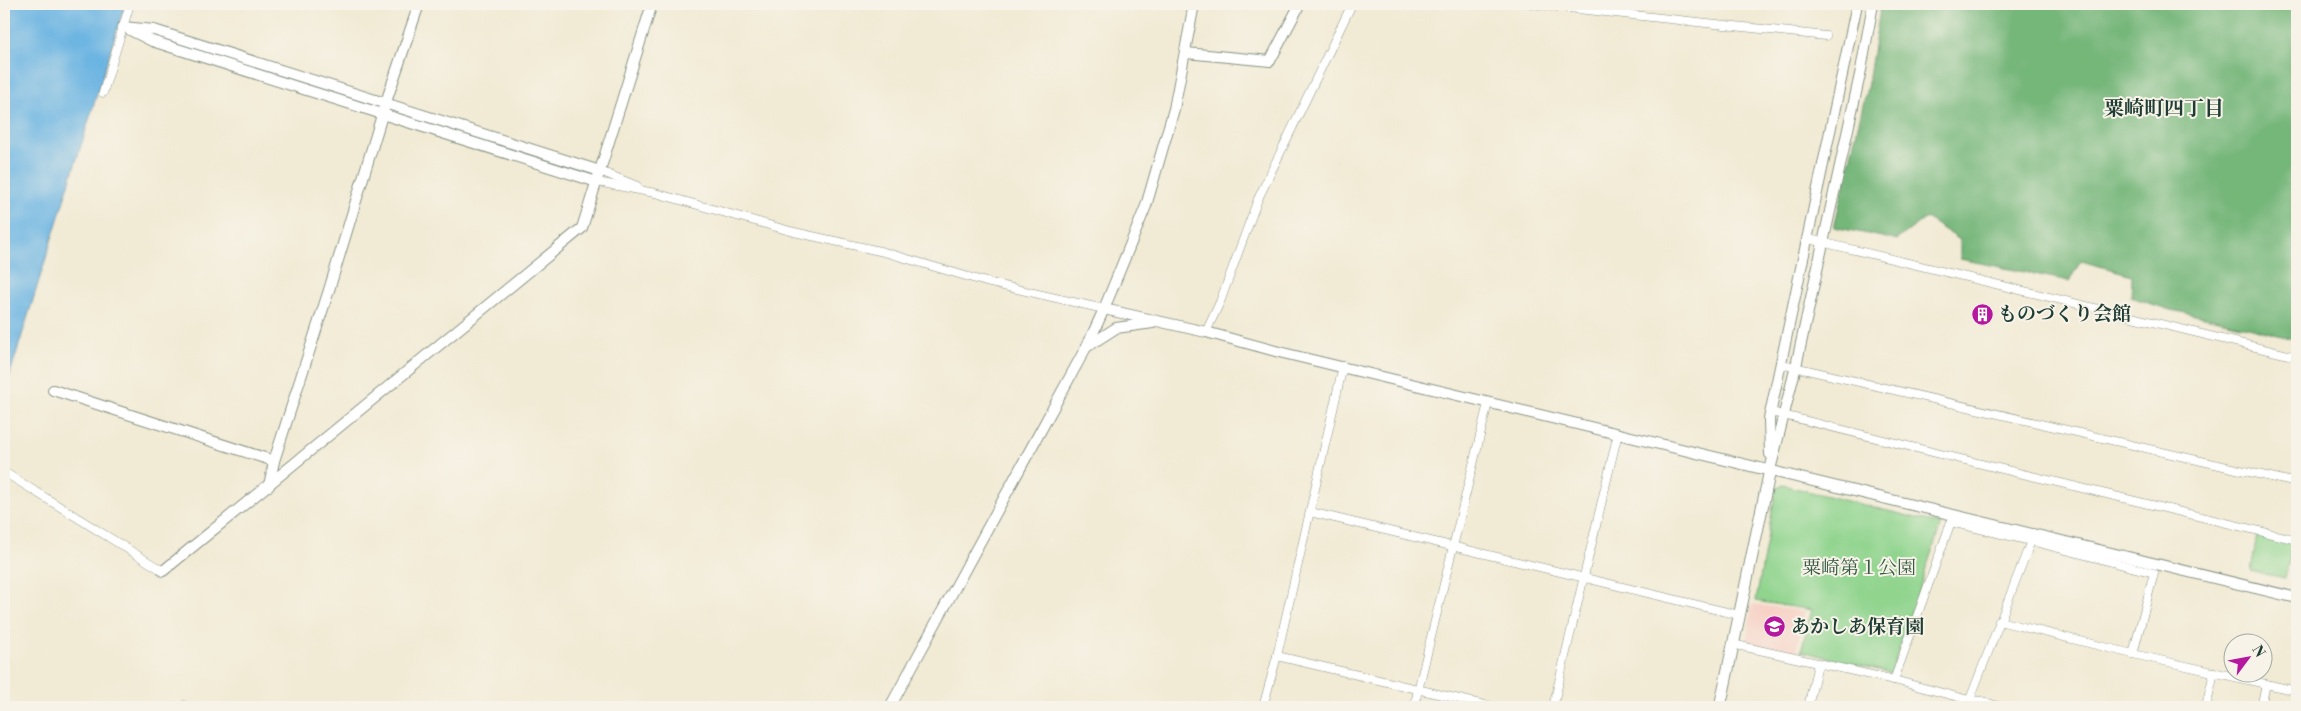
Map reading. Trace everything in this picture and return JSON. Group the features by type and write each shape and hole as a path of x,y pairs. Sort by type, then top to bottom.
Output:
{"main road":[{"path":"1720,707 1770,470"}],"street":[{"path":"103,93 130,4"},
{"path":"269,486 274,461 329,290 386,102 419,4"},
{"path":"4,472 163,571 582,228 652,4"},
{"path":"890,707 1086,347 1104,309 1146,206 1174,109 1194,4"},
{"path":"1186,54 1270,61 1300,4"},
{"path":"1206,332 1220,302 1258,199 1352,4"},
{"path":"1532,4 1826,36"},
{"path":"1770,470 1771,412 1857,4"},
{"path":"1770,470 1782,414 1796,366 1861,70 1873,4"},
{"path":"123,27 154,30 386,102 600,171 655,193"},
{"path":"123,27 152,41 597,182 655,193 794,232 884,252 986,282 1206,332 1279,352 1343,366 1488,403 2297,598"},
{"path":"1808,239 2297,357"},
{"path":"1086,347 1102,335 1116,328 1159,322"},
{"path":"1781,364 2297,483"},
{"path":"1263,707 1277,656 1343,366"},
{"path":"52,390 274,461"},
{"path":"1414,707 1488,403"},
{"path":"1771,412 2297,540"},
{"path":"1553,707 1618,433"},
{"path":"1310,512 1739,615"},
{"path":"1894,680 1951,522 2154,573 2133,654"},
{"path":"1968,704 2031,542"},
{"path":"1999,621 2224,674"},
{"path":"1732,644 1894,680 1968,704 1982,701 2001,707"},
{"path":"1277,656 1493,707"},
{"path":"1808,707 1818,664"},
{"path":"2206,707 2214,672"},
{"path":"2261,707 2266,684 2297,691"}],"shaded area":[{"name":"あかしあ保育園","path":"1752,604 1805,611 1796,653 1746,643"}],"green space":[{"path":"1881,4 2297,4 2297,340 2167,309 2131,297 2132,275 2081,261 2069,281 1960,259 1960,240 1926,218 1896,240 1834,227 1867,88"},
{"name":"粟崎第１公園","path":"1783,485 1941,524 1891,673 1801,651 1812,610 1756,601 1776,489"},
{"path":"2257,535 2293,544 2285,578 2251,571"}],"water":[{"path":"4,4 125,4 4,393"}],"place":[{"name":"ものづくり会館","path":"1982,314"},
{"name":"あかしあ保育園","path":"1775,627"}],"district":[{"name":"粟崎町四丁目","path":"2164,109"}]}
